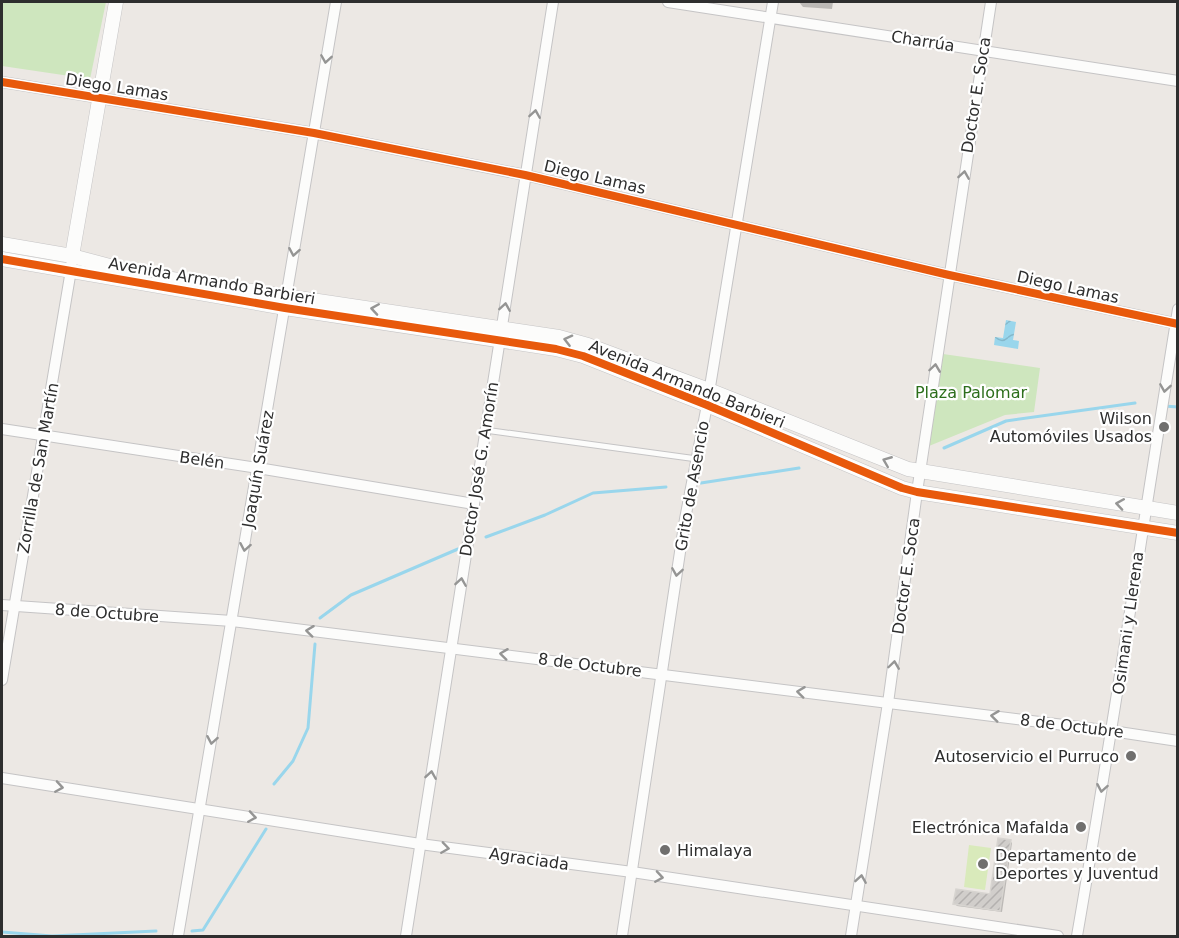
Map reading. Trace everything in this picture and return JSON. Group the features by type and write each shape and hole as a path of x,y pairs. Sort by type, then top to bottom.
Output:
{"street":[{"path":"72,256 116,2"},
{"name":"Joaquín Suárez","path":"178,936 336,2"},
{"name":"Doctor José G. Amorín","path":"406,936 553,2"},
{"name":"Charrúa","path":"668,2 771,16 1178,81"},
{"name":"Grito de Asencio","path":"622,936 661,674 773,2"},
{"name":"Doctor E. Soca","path":"851,936 888,703 990,2"},
{"name":"Diego Lamas","path":"2,82 314,133 525,174 949,275 1176,324"},
{"name":"Avenida Armando Barbieri","path":"2,244 72,256 136,274 286,302"},
{"name":"Zorrilla de San Martín","path":"2,680 72,256"},
{"name":"Avenida Armando Barbieri","path":"2,259 500,334 559,337 588,345 710,390 920,472 1178,513"},
{"name":"Osimani y Llerena","path":"1077,936 1112,731 1145,508 1178,309"},
{"name":"Avenida Armando Barbieri","path":"500,334 583,356 707,405 902,488 1178,533"},
{"name":"Belén","path":"2,429 474,504"},
{"name":"8 de Octubre","path":"2,605 232,621 1178,741"},
{"name":"Agraciada","path":"2,778 420,844 1058,936"}],"lane":[{"path":"485,430 697,459"}],"green space":[{"path":"2,2 106,2 90,79 2,66"},
{"name":"Plaza Palomar","path":"943,354 1040,368 1034,412 1005,415 929,446"},
{"path":"969,845 991,848 985,890 964,887"}],"water":[{"path":"1006,320 1016,322 1013,340 1019,341 1018,349 994,345 995,337 1003,338"}],"building":[{"path":"998,838 1011,840 1000,911 953,904 956,889 990,894"}],"waterway":[{"path":"944,448 1006,421 1135,403"},
{"path":"1164,406 1178,407"},
{"path":"701,483 799,468"},
{"path":"486,537 545,515 593,493 666,487"},
{"path":"320,618 351,595 458,549"},
{"path":"274,784 293,761 308,728 315,644"},
{"path":"192,931 203,930 266,829"},
{"path":"2,932 52,936 156,931"}],"cycle path":[{"path":"2,82 314,133 525,175 949,275 1178,324"},
{"path":"2,259 285,308 556,349 583,356 707,405 902,488 1178,533"}],"place":[{"name":"Wilson Automóviles Usados","path":"1164,427"},
{"name":"Autoservicio el Purruco","path":"1131,756"},
{"name":"Electrónica Mafalda","path":"1081,827"},
{"name":"Himalaya","path":"665,850"},
{"name":"Departamento de Deportes y Juventud","path":"983,864"}]}
